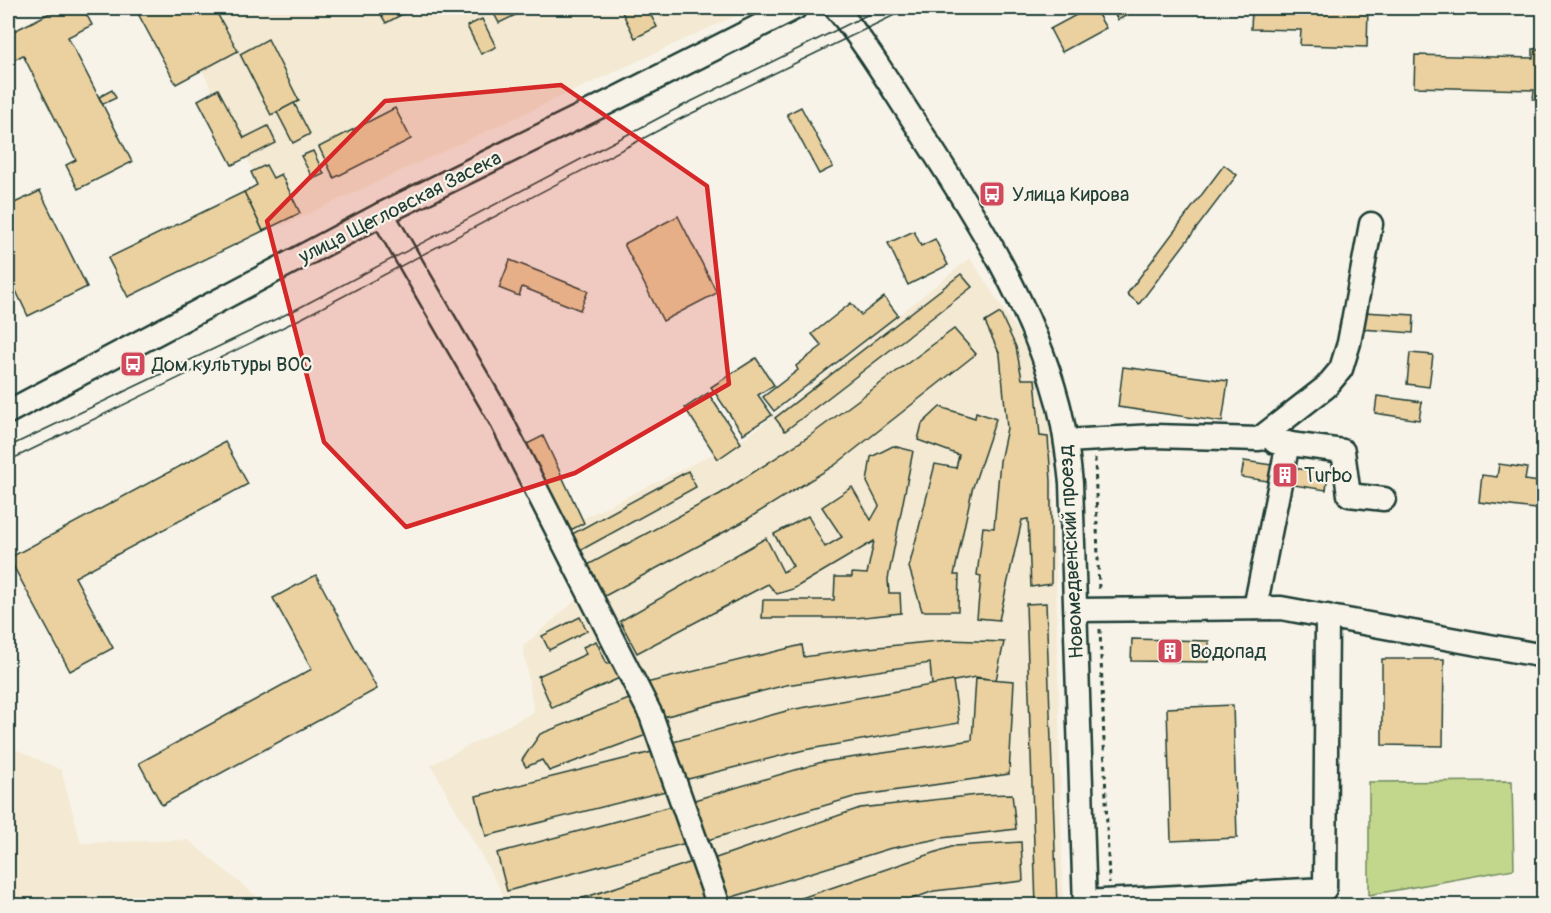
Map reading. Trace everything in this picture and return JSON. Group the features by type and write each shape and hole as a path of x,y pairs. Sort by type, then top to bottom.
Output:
{"street":[{"name":"улица Щегловская Засека","path":"8,411 382,214 795,8"},
{"name":"Новомедвенский проезд","path":"836,8 861,40 947,173 1006,272 1044,359 1058,402 1071,483 1085,904"},
{"path":"382,214 500,418 651,715 719,906"},
{"path":"1259,440 1326,387 1341,369 1349,343 1371,224"},
{"path":"1066,441 1154,436 1259,440 1343,451 1349,495 1384,499"},
{"path":"1255,608 1288,443"},
{"path":"1076,610 1281,608 1544,656"},
{"path":"1085,904 1325,889 1327,616"}],"highlighted area":[{"path":"561,85 707,186 729,384 575,473 406,527 324,442 267,221 385,101"}],"shaded area":[{"path":"170,8 752,8 282,226"},
{"path":"970,258 1025,343 1053,441 1063,905 509,905 431,765 534,712 523,646 583,594 556,532 747,437"},
{"path":"8,746 61,770 81,843 188,840 267,905 8,905"}],"green space":[{"path":"1512,781 1514,869 1369,895 1369,782"}],"building":[{"path":"60,8 83,8 92,25 68,37 132,162 78,189 66,165 76,160 23,55 10,62 8,57 8,34"},
{"path":"135,8 214,8 238,51 176,84"},
{"path":"377,8 414,8 386,23"},
{"path":"491,8 530,8 499,23"},
{"path":"620,8 647,8 657,27 635,38"},
{"path":"1089,8 1094,8 1106,28 1062,52 1050,29"},
{"path":"1111,8 1140,8 1118,20"},
{"path":"1252,8 1368,8 1367,47 1300,45 1301,30 1251,29"},
{"path":"482,19 496,47 481,54 467,26"},
{"path":"268,39 299,101 271,115 240,54"},
{"path":"1533,49 1544,49 1544,99 1533,99 1534,90 1414,87 1415,55 1533,58"},
{"path":"218,89 244,138 268,126 276,143 232,165 198,100"},
{"path":"112,90 116,98 103,104 99,97"},
{"path":"294,103 310,134 293,143 277,112"},
{"path":"801,107 833,167 819,174 787,114"},
{"path":"395,108 411,139 334,178 319,147"},
{"path":"313,151 324,174 313,179 301,156"},
{"path":"266,165 273,178 281,174 300,213 263,231 244,192 257,185 251,172"},
{"path":"1224,165 1237,175 1139,304 1127,294"},
{"path":"40,191 87,287 28,316 8,274 8,206"},
{"path":"244,192 263,231 128,297 108,258"},
{"path":"678,216 717,293 663,321 624,244"},
{"path":"914,231 921,246 935,239 948,265 908,285 888,243"},
{"path":"510,260 588,291 580,310 522,287 519,296 499,288"},
{"path":"961,274 972,287 785,431 775,418"},
{"path":"884,297 898,315 774,411 763,397 798,370 796,366 822,346 812,334 851,303 861,315"},
{"path":"1363,312 1414,315 1413,333 1362,329"},
{"path":"1000,313 1016,347 1022,379 1035,379 1040,436 1048,437 1051,481 1051,584 1031,587 1028,519 1022,520 999,620 977,618 981,576 977,575 983,527 994,528 1000,461 1007,428 1000,355 985,322"},
{"path":"954,329 976,354 835,465 741,523 601,598 584,567 720,494 808,437"},
{"path":"1410,353 1433,355 1429,387 1407,384"},
{"path":"756,358 774,385 758,395 772,415 743,434 711,387"},
{"path":"1123,367 1228,381 1222,422 1118,407"},
{"path":"708,393 741,443 718,459 685,408"},
{"path":"1377,396 1422,402 1419,420 1375,413"},
{"path":"940,407 975,418 976,412 996,419 972,490 954,575 959,575 958,611 922,611 909,567 935,464 956,468 959,455 918,440 922,424"},
{"path":"1541,414 1544,415 1544,439 1538,438"},
{"path":"543,436 584,523 569,531 527,444"},
{"path":"225,442 248,484 75,577 113,648 70,671 9,558"},
{"path":"893,446 913,451 888,579 889,593 900,593 901,613 855,618 762,618 763,600 834,600 835,577 852,577 852,573 867,574 874,541 793,589 777,594 768,584 637,653 620,621 766,538 783,572 793,566 774,534 808,516 825,547 842,537 822,507 852,487 871,520 879,506 867,482 871,457"},
{"path":"1544,447 1544,510 1479,502 1482,475 1497,477 1499,464 1527,468 1525,480 1539,482"},
{"name":"Turbo","path":"1244,461 1328,473 1326,490 1241,477"},
{"path":"688,471 696,487 572,555 563,539"},
{"path":"316,575 377,689 162,805 139,763 312,669 273,598"},
{"path":"1046,603 1057,906 1036,906 1026,604"},
{"path":"580,617 587,631 549,650 542,636"},
{"name":"Водопад","path":"1132,639 1209,641 1208,662 1131,661"},
{"path":"948,640 1004,642 996,680 976,677 932,685 930,663 786,685 659,718 646,683 802,645 804,657"},
{"path":"596,641 607,664 617,660 624,676 552,708 538,676 586,654 583,647"},
{"path":"1382,659 1444,659 1443,746 1382,745"},
{"path":"976,678 1014,681 1009,774 857,796 704,841 691,801 822,762 972,740"},
{"path":"953,681 959,723 804,750 684,780 673,742 790,710"},
{"path":"634,697 649,734 549,771 542,760 526,767 522,760 540,734"},
{"path":"1233,705 1237,838 1171,841 1167,708"},
{"path":"660,750 670,790 486,836 476,796"},
{"path":"1012,794 1016,829 942,838 888,849 726,899 713,859 860,808 978,795"},
{"path":"676,805 686,843 507,891 497,853"},
{"path":"1021,842 1023,881 934,891 892,906 778,906 954,846"},
{"path":"695,861 708,903 699,906 559,906"}],"tram line":[{"path":"8,447 293,311 676,109 881,8"},
{"path":"8,461 302,318 682,118 909,8"}],"place":[{"name":"Улица Кирова","path":"992,194"},
{"name":"Дом культуры ВОС","path":"133,364"},
{"name":"Turbo","path":"1285,475"},
{"name":"Водопад","path":"1170,651"}]}
